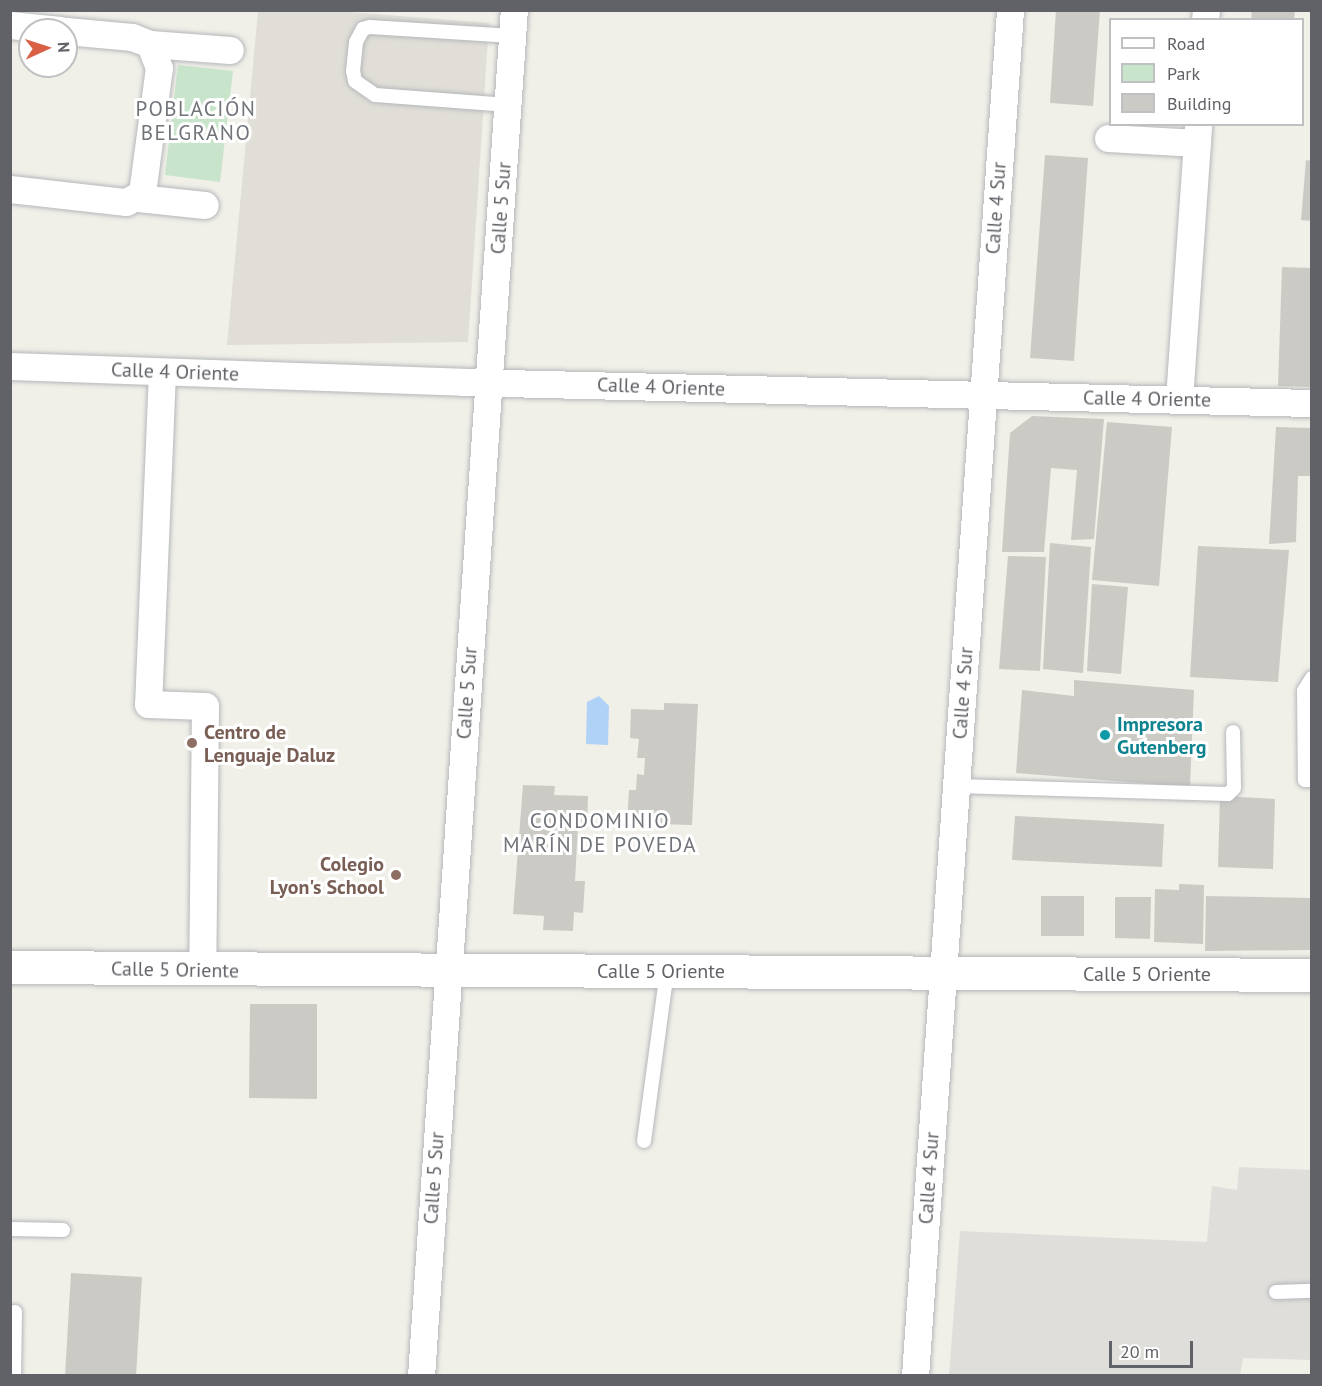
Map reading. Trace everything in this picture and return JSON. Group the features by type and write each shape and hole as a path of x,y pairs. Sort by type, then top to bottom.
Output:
{"street":[{"name":"Calle 4 Sur","path":"915,1376 1010,10"},
{"name":"Calle 5 Sur","path":"421,1376 447,970 514,23"},
{"path":"78,32 132,37 150,44 230,50"},
{"path":"138,198 142,193 159,68 150,44"},
{"path":"1108,138 1198,134 1179,399"},
{"path":"10,189 126,202 138,198 205,205"},
{"name":"Calle 4 Oriente","path":"10,366 490,382 1311,403"},
{"path":"162,372 148,704 205,706 202,971"},
{"name":"Calle 5 Oriente","path":"10,967 202,971 447,970 1311,975"}],"lane":[{"path":"508,105 375,95 364,90 353,71 356,42 363,29 514,23"},
{"path":"1311,678 1304,691 1305,780 1311,780"},
{"path":"956,786 1228,794 1234,788 1233,732"},
{"path":"644,1141 667,971"},
{"path":"10,1228 63,1230"},
{"path":"1276,1292 1311,1292"},
{"path":"14,1376 15,1312"}],"shaded area":[{"path":"258,11 336,11 489,23 468,342 227,345"},
{"path":"1239,1167 1311,1170 1311,1360 1243,1358 1240,1376 949,1376 960,1231 1207,1242 1212,1186 1237,1190"}],"green space":[{"path":"178,65 233,71 220,182 165,175"}],"water":[{"path":"599,696 609,706 608,745 586,744 587,702"}],"building":[{"path":"1056,10 1100,10 1093,106 1050,103"},
{"path":"1252,10 1295,10 1294,18 1251,18"},
{"path":"1045,155 1088,158 1074,361 1030,358"},
{"path":"1306,160 1312,161 1312,221 1301,220"},
{"path":"1282,267 1312,268 1312,387 1278,386"},
{"path":"1032,416 1104,419 1094,539 1071,540 1077,470 1051,468 1044,552 1002,552 1010,433"},
{"path":"1107,422 1172,427 1159,586 1092,580"},
{"path":"1276,427 1312,428 1312,476 1298,476 1296,542 1269,544"},
{"path":"1050,543 1091,547 1083,673 1043,669"},
{"path":"1198,546 1289,550 1278,682 1190,677"},
{"path":"1008,556 1046,557 1040,671 999,669"},
{"path":"1092,584 1128,587 1121,674 1087,671"},
{"name":"Impresora Gutenberg","path":"1074,680 1194,690 1190,787 1016,773 1022,690 1074,696"},
{"path":"664,703 698,704 692,825 627,823 629,790 636,790 637,774 644,775 645,758 637,758 639,739 630,738 631,709 664,710"},
{"path":"523,785 555,786 554,795 588,796 587,827 578,825 575,881 585,881 583,913 574,912 573,931 543,930 544,916 513,914"},
{"path":"1220,796 1275,799 1273,869 1218,867"},
{"path":"1015,816 1164,824 1162,867 1012,860"},
{"path":"1179,884 1204,885 1203,944 1154,942 1155,889 1179,890"},
{"path":"1041,896 1084,896 1084,936 1041,936"},
{"path":"1206,896 1312,898 1312,950 1205,951"},
{"path":"1115,897 1151,897 1150,939 1115,938"},
{"path":"250,1004 317,1004 317,1099 249,1098"},
{"path":"71,1273 142,1277 136,1376 65,1376"}],"place":[{"name":"Impresora Gutenberg","path":"1105,735"},
{"name":"Centro de Lenguaje Daluz","path":"192,743"},
{"name":"Colegio Lyon's School","path":"396,875"}],"district":[{"name":"POBLACIÓN BELGRANO","path":"196,121"},
{"name":"CONDOMINIO MARÍN DE POVEDA","path":"600,833"}]}
